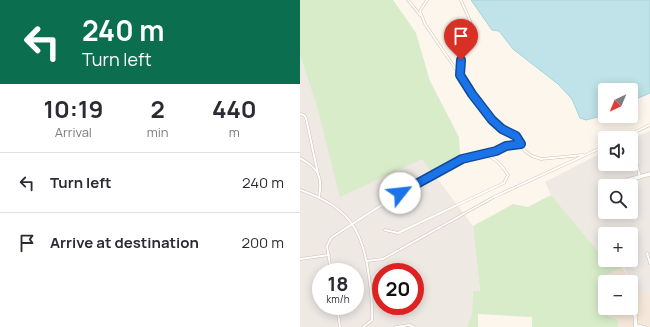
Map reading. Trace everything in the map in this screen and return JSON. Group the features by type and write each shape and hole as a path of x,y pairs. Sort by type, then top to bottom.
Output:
{"street":[{"path":"632,179 650,174"},
{"path":"635,315 636,326"}],"lane":[{"path":"408,0 421,16 492,120 502,129 516,136 529,154 541,159 584,154"},
{"path":"421,16 422,6 427,0"},
{"path":"460,75 461,60 472,35 471,23 461,0"},
{"path":"300,114 304,115 306,118 318,174 319,197"},
{"path":"637,131 650,125"},
{"path":"330,263 328,241 400,193 462,159 496,151 506,146 521,144"},
{"path":"367,261 383,259 494,197 564,166 584,154 598,149"},
{"path":"385,230 398,233 507,181 508,175 495,158 474,155"},
{"path":"300,158 311,164 318,174"},
{"path":"638,169 640,177"},
{"path":"300,190 319,197 338,209 352,224 361,238 367,261 373,307 372,320 363,327"},
{"path":"647,253 650,262"},
{"path":"300,259 329,255"},
{"path":"338,315 340,327"},
{"path":"396,327 409,325 414,327"},
{"path":"636,326 645,327"}],"shaded area":[{"path":"300,55 318,110 341,196 422,158 473,226 480,291 473,292 472,314 467,327 300,327"},
{"path":"650,131 650,295 638,289 638,275 628,275 624,267 638,267 638,227 598,227 598,251 551,195 545,182 598,155 598,171 638,171 638,136"},
{"path":"623,268 627,275 607,275"},
{"path":"638,289 650,295 650,327 618,327 618,320 606,315 638,315"}],"green space":[{"path":"300,0 393,0 416,33 430,81 459,137 460,154 431,171 422,159 340,197 318,110 300,55"},
{"path":"551,195 598,251 598,267 623,267 607,275 598,275 598,315 606,315 618,320 618,327 532,327 532,317 478,314 478,327 467,327 472,314 473,291 480,291 473,226 513,204 528,207"}],"water":[{"path":"471,0 650,0 650,93 638,98 638,83 598,83 598,117 586,120 580,118 572,99 558,84 513,49 499,31 492,30"}],"route":[{"path":"400,193 462,159 496,151 506,146 521,144 516,136 502,129 492,120 472,94 460,75 459,71 461,60"}]}
